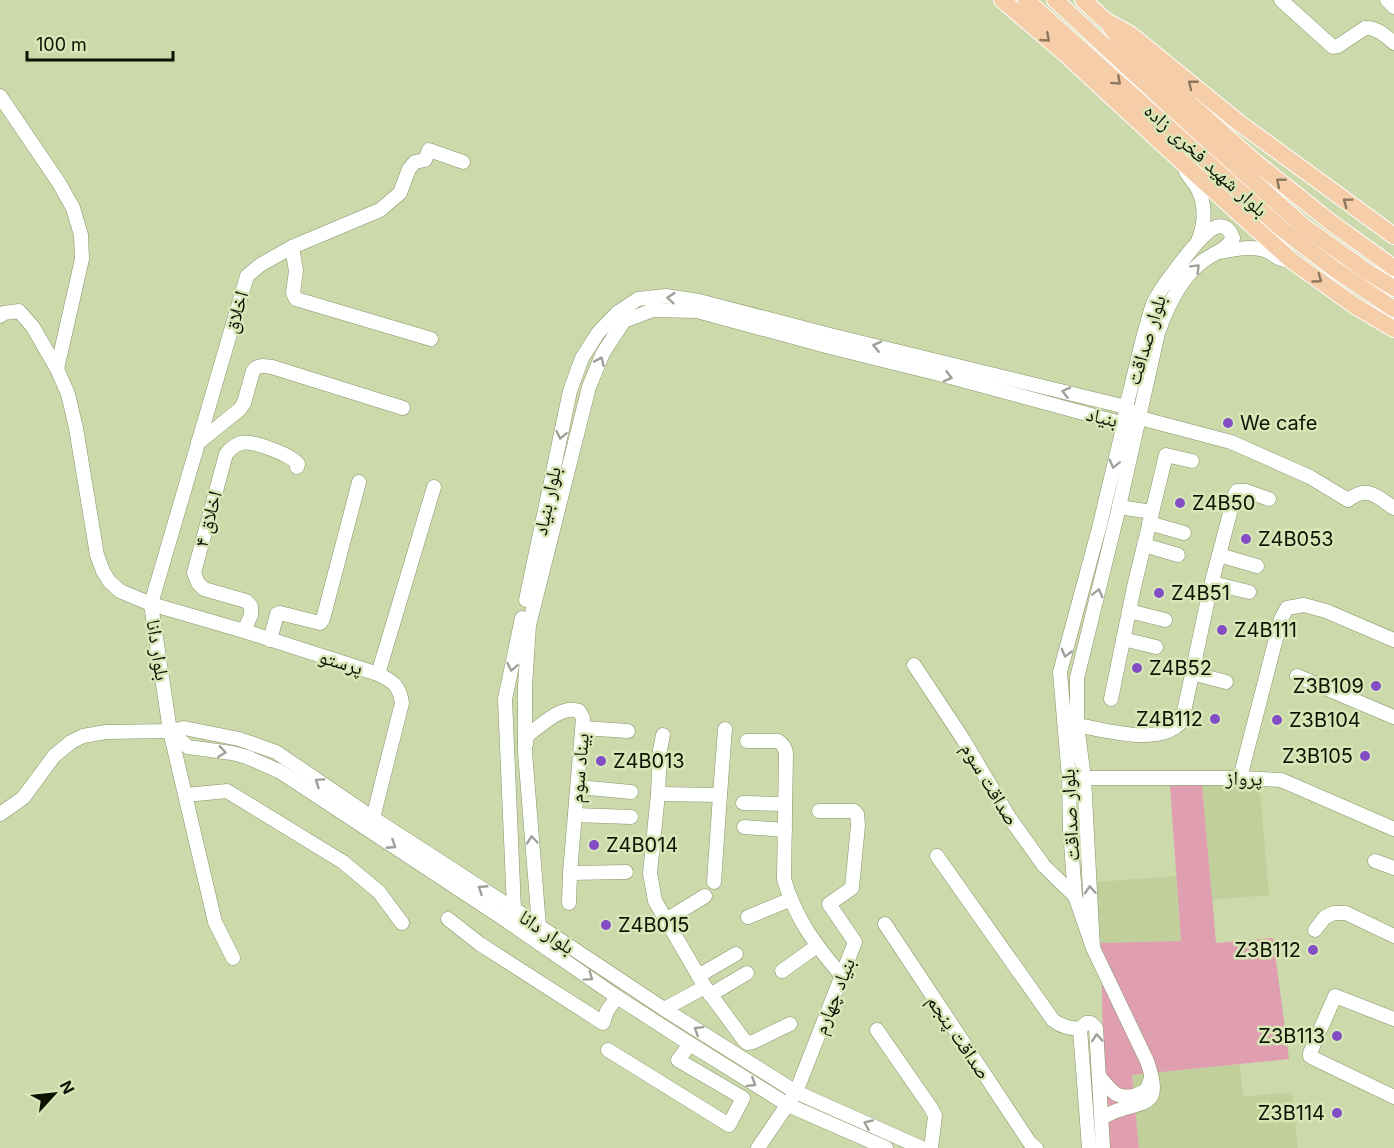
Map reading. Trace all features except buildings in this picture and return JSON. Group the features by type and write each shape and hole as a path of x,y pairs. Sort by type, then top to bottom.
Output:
{"main road":[{"path":"1002,0 1062,51 1292,261 1355,306 1394,329"},
{"name":"بلوار شهید فخری زاده","path":"1026,0 1283,230 1337,271 1394,309"},
{"name":"بلوار شهید فخری زاده","path":"1055,0 1302,225 1394,288"},
{"path":"1083,0 1106,21 1124,45 1254,160 1329,221 1394,268"},
{"path":"1106,21 1130,34 1238,122 1394,236"}],"street":[{"path":"1281,0 1333,47 1365,28 1380,32 1394,43"},
{"path":"1387,0 1394,7"},
{"path":"0,96 60,183 73,208 81,235 82,259 57,369"},
{"name":"اخلاق","path":"151,604 247,276 260,265 292,247 380,210 400,193 409,169 416,162 425,160 429,150 463,162"},
{"path":"1183,163 1187,176 1196,185 1202,200 1203,230 1197,242"},
{"name":"بلوار صداقت","path":"1093,948 1084,778 1077,725 1077,678 1140,418 1158,333 1166,311 1187,277 1202,261 1229,245 1233,238 1226,227 1213,228 1197,242 1166,282 1154,303 1126,407 1099,528 1060,672 1069,778 1075,896 1093,948 1152,1076"},
{"path":"292,247 296,271 293,293 296,299 431,339"},
{"path":"1217,252 1241,248 1253,249 1268,251 1281,260 1292,261"},
{"name":"بلوار بنیاد","path":"512,916 505,699 570,391 582,358 598,333 617,313 638,299 666,296 699,301 830,341"},
{"name":"بلوار بنیاد","path":"536,933 525,752 525,687 529,625 589,387 603,353 624,321 653,310 697,311 830,341"},
{"name":"پرستو","path":"0,316 4,313 19,311 33,327 57,369 68,394 76,428 97,555 109,581 120,591 151,604 378,674 393,682 400,691 402,703 373,818"},
{"path":"830,341 1126,407 1140,418"},
{"name":"بنیاد","path":"830,341 1124,424 1140,418 1231,442 1310,477 1348,500 1358,493 1371,493 1394,508"},
{"path":"198,444 240,409 244,404 253,371 256,367 263,365 403,408"},
{"name":"اخلاق ۴","path":"244,631 251,615 251,606 246,601 204,589 198,583 194,573 226,454 232,447 243,442 257,444 294,459 298,464 297,467"},
{"path":"1110,699 1166,455 1192,461"},
{"path":"270,640 277,614 320,623 323,619 359,482"},
{"path":"378,674 434,486"},
{"path":"1077,725 1138,735 1155,734 1177,727 1182,721 1212,583 1235,494 1238,491 1246,491 1269,499"},
{"path":"1119,507 1184,533"},
{"path":"1144,545 1178,555"},
{"path":"1219,555 1257,566"},
{"path":"1212,583 1249,592"},
{"name":"بلوار دانا","path":"151,604 170,731 188,747 240,755 279,771 512,916"},
{"path":"1240,778 1281,619 1287,608 1304,605 1326,611 1394,640"},
{"path":"1129,611 1165,620"},
{"path":"1123,639 1156,647"},
{"name":"صداقت سوم","path":"914,665 963,739 1009,817 1044,866 1075,896"},
{"path":"1192,673 1226,682"},
{"path":"1297,676 1394,717"},
{"name":"بیناد سوم","path":"525,752 527,736 561,711 572,708 579,711 583,718 583,728 569,903"},
{"name":"بلوار دانا","path":"170,731 184,728 239,739 276,752 536,933 617,997 788,1105 886,1148"},
{"path":"583,728 628,731"},
{"path":"714,882 725,729"},
{"path":"0,814 23,798 54,756 70,742 83,736 106,732 170,731 215,922 234,958"},
{"path":"663,735 651,873 655,901 704,986 738,1034 747,1042 753,1042 790,1024"},
{"path":"747,741 778,741 785,747 784,879 789,900 817,946 842,976"},
{"name":"پرواز","path":"1069,778 1281,780 1394,829"},
{"path":"578,787 632,792"},
{"path":"186,795 227,791 343,862 379,892 402,923"},
{"path":"658,794 720,795"},
{"path":"742,803 785,804"},
{"name":"بنیاد چهارم","path":"758,1148 796,1092 855,942 828,904 852,888 858,819 854,811 819,811"},
{"path":"575,815 631,817"},
{"path":"744,827 785,830"},
{"path":"937,856 1053,1020 1060,1025 1080,1029"},
{"path":"1375,861 1394,868"},
{"path":"570,873 626,872"},
{"path":"666,920 705,896"},
{"path":"748,917 789,900"},
{"path":"1315,930 1325,917 1334,913 1346,913 1394,936"},
{"path":"448,918 480,944 603,1023 607,1011 617,997"},
{"name":"صداقت پنجم","path":"885,924 1030,1143 1036,1148"},
{"name":"بلوار دانا","path":"536,933 664,1008 796,1092 922,1148"},
{"path":"782,971 817,946"},
{"path":"704,986 736,954"},
{"path":"664,1008 704,986 747,973"},
{"path":"1394,1019 1335,996 1310,1053 1313,1058 1394,1096"},
{"path":"1089,1148 1080,1029 1086,1023 1091,1023 1096,1028 1102,1148"},
{"path":"876,1030 935,1116 931,1148"},
{"path":"608,1050 729,1125 743,1098 678,1060 690,1044"},
{"path":"1099,1076 1116,1094 1124,1096 1143,1092 1148,1087 1152,1076"},
{"path":"1102,1118 1117,1110 1148,1101 1154,1087 1152,1076"}],"shaded area":[{"path":"1259,780 1269,895 1212,900 1202,785"},
{"path":"1202,785 1216,943 1273,938 1289,1059 1132,1075 1139,1148 1105,1148 1101,943 1181,941 1170,786"},
{"path":"1176,876 1181,942 1101,943 1096,882"},
{"path":"1240,1064 1243,1097 1292,1092 1298,1148 1139,1148 1131,1075"}],"place":[{"name":"We cafe","path":"1228,423"},
{"name":"Z4B50","path":"1180,503"},
{"name":"Z4B053","path":"1246,539"},
{"name":"Z4B51","path":"1159,593"},
{"name":"Z4B111","path":"1222,630"},
{"name":"Z4B52","path":"1137,668"},
{"name":"Z3B109","path":"1376,686"},
{"name":"Z4B112","path":"1215,719"},
{"name":"Z3B104","path":"1277,720"},
{"name":"Z3B105","path":"1365,756"},
{"name":"Z4B013","path":"601,761"},
{"name":"Z4B014","path":"594,845"},
{"name":"Z4B015","path":"606,925"},
{"name":"Z3B112","path":"1313,950"},
{"name":"Z3B113","path":"1337,1036"},
{"name":"Z3B114","path":"1337,1113"}]}
